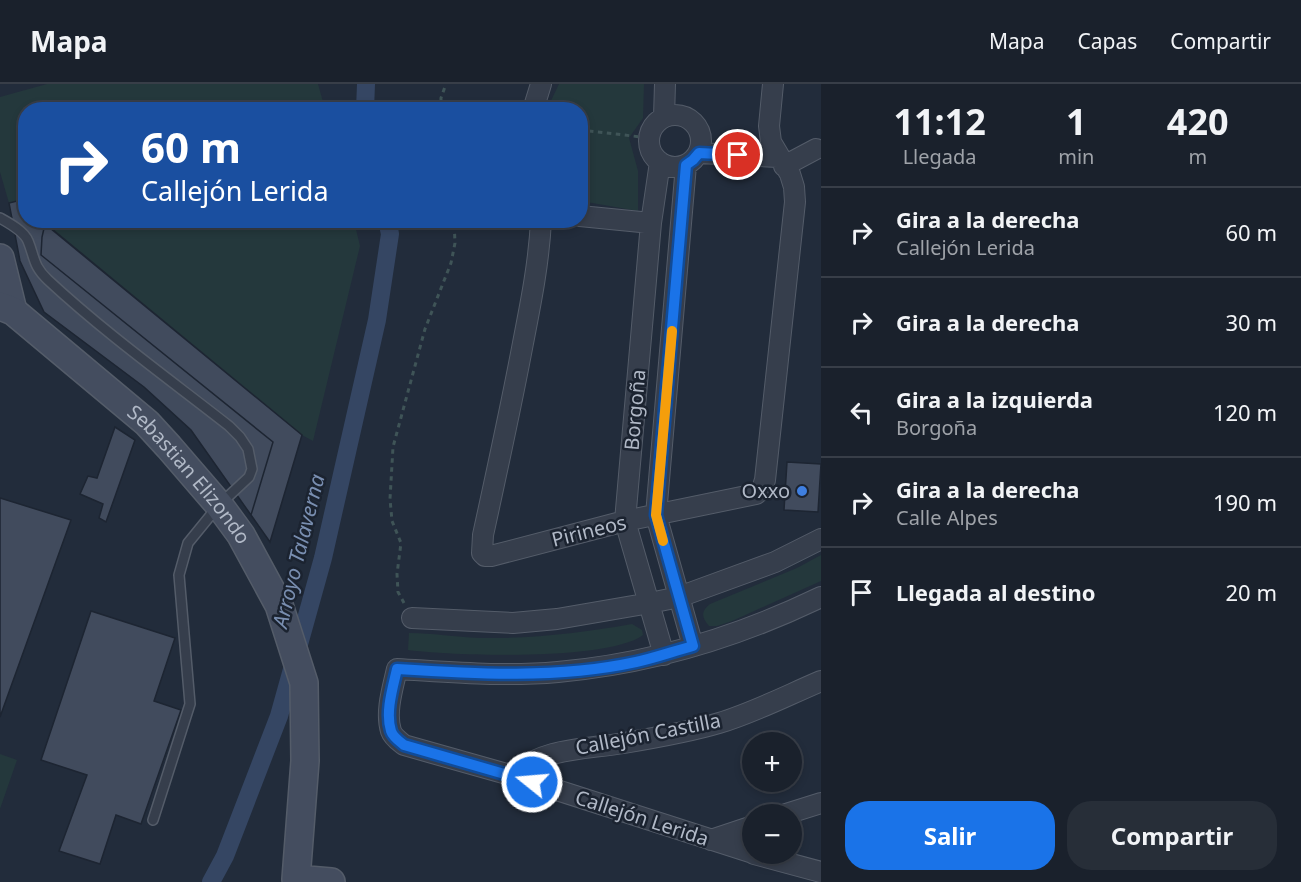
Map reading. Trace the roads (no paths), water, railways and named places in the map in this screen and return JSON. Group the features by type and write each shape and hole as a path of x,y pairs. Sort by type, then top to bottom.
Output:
{"street":[{"path":"535,102 541,84"},
{"path":"664,117 665,84"},
{"name":"Pirineos","path":"541,228 530,305 481,549 485,556 625,521 759,493 764,484 795,202 790,174 771,142 769,126 773,84"},
{"path":"692,159 701,136 693,122 679,115 664,117 657,122 652,129 650,147 660,162 668,166 677,167 692,159 781,162 816,150"},
{"name":"Borgoña","path":"692,159 656,515 693,646"},
{"name":"Borgoña","path":"660,162 651,223 625,521 664,655"},
{"path":"588,217 651,223"},
{"path":"0,258 7,309"},
{"name":"Sebastian Elizondo","path":"7,309 147,423 219,505 241,535 279,605 304,682 305,762 296,880"},
{"path":"412,618 513,622 557,619 650,603 679,597 775,562 821,539"},
{"path":"664,655 726,637 821,597"},
{"name":"Callejón Lerida","path":"664,655 634,662 557,672 465,673 397,669 389,720 391,732 404,745 510,775 742,850"},
{"name":"Callejón Castilla","path":"510,775 523,765 546,755 577,748 625,743 719,723 821,681"},
{"path":"802,809 821,803"},
{"path":"711,840 742,830"},
{"name":"Callejón Lerida","path":"792,864 821,872"},
{"path":"296,880 331,882"}],"lane":[{"path":"0,218 11,224 28,239 34,263 46,279 94,320 230,426 248,449 252,469 249,477 219,505 188,543 179,575 190,704 153,820"}],"waterway":[{"name":"Arroyo Talaverna","path":"365,102 366,84"},
{"name":"Arroyo Talaverna","path":"211,882 225,856 279,716 323,558 377,320 390,234 389,228"}],"place":[{"name":"Oxxo","path":"802,491"}]}
